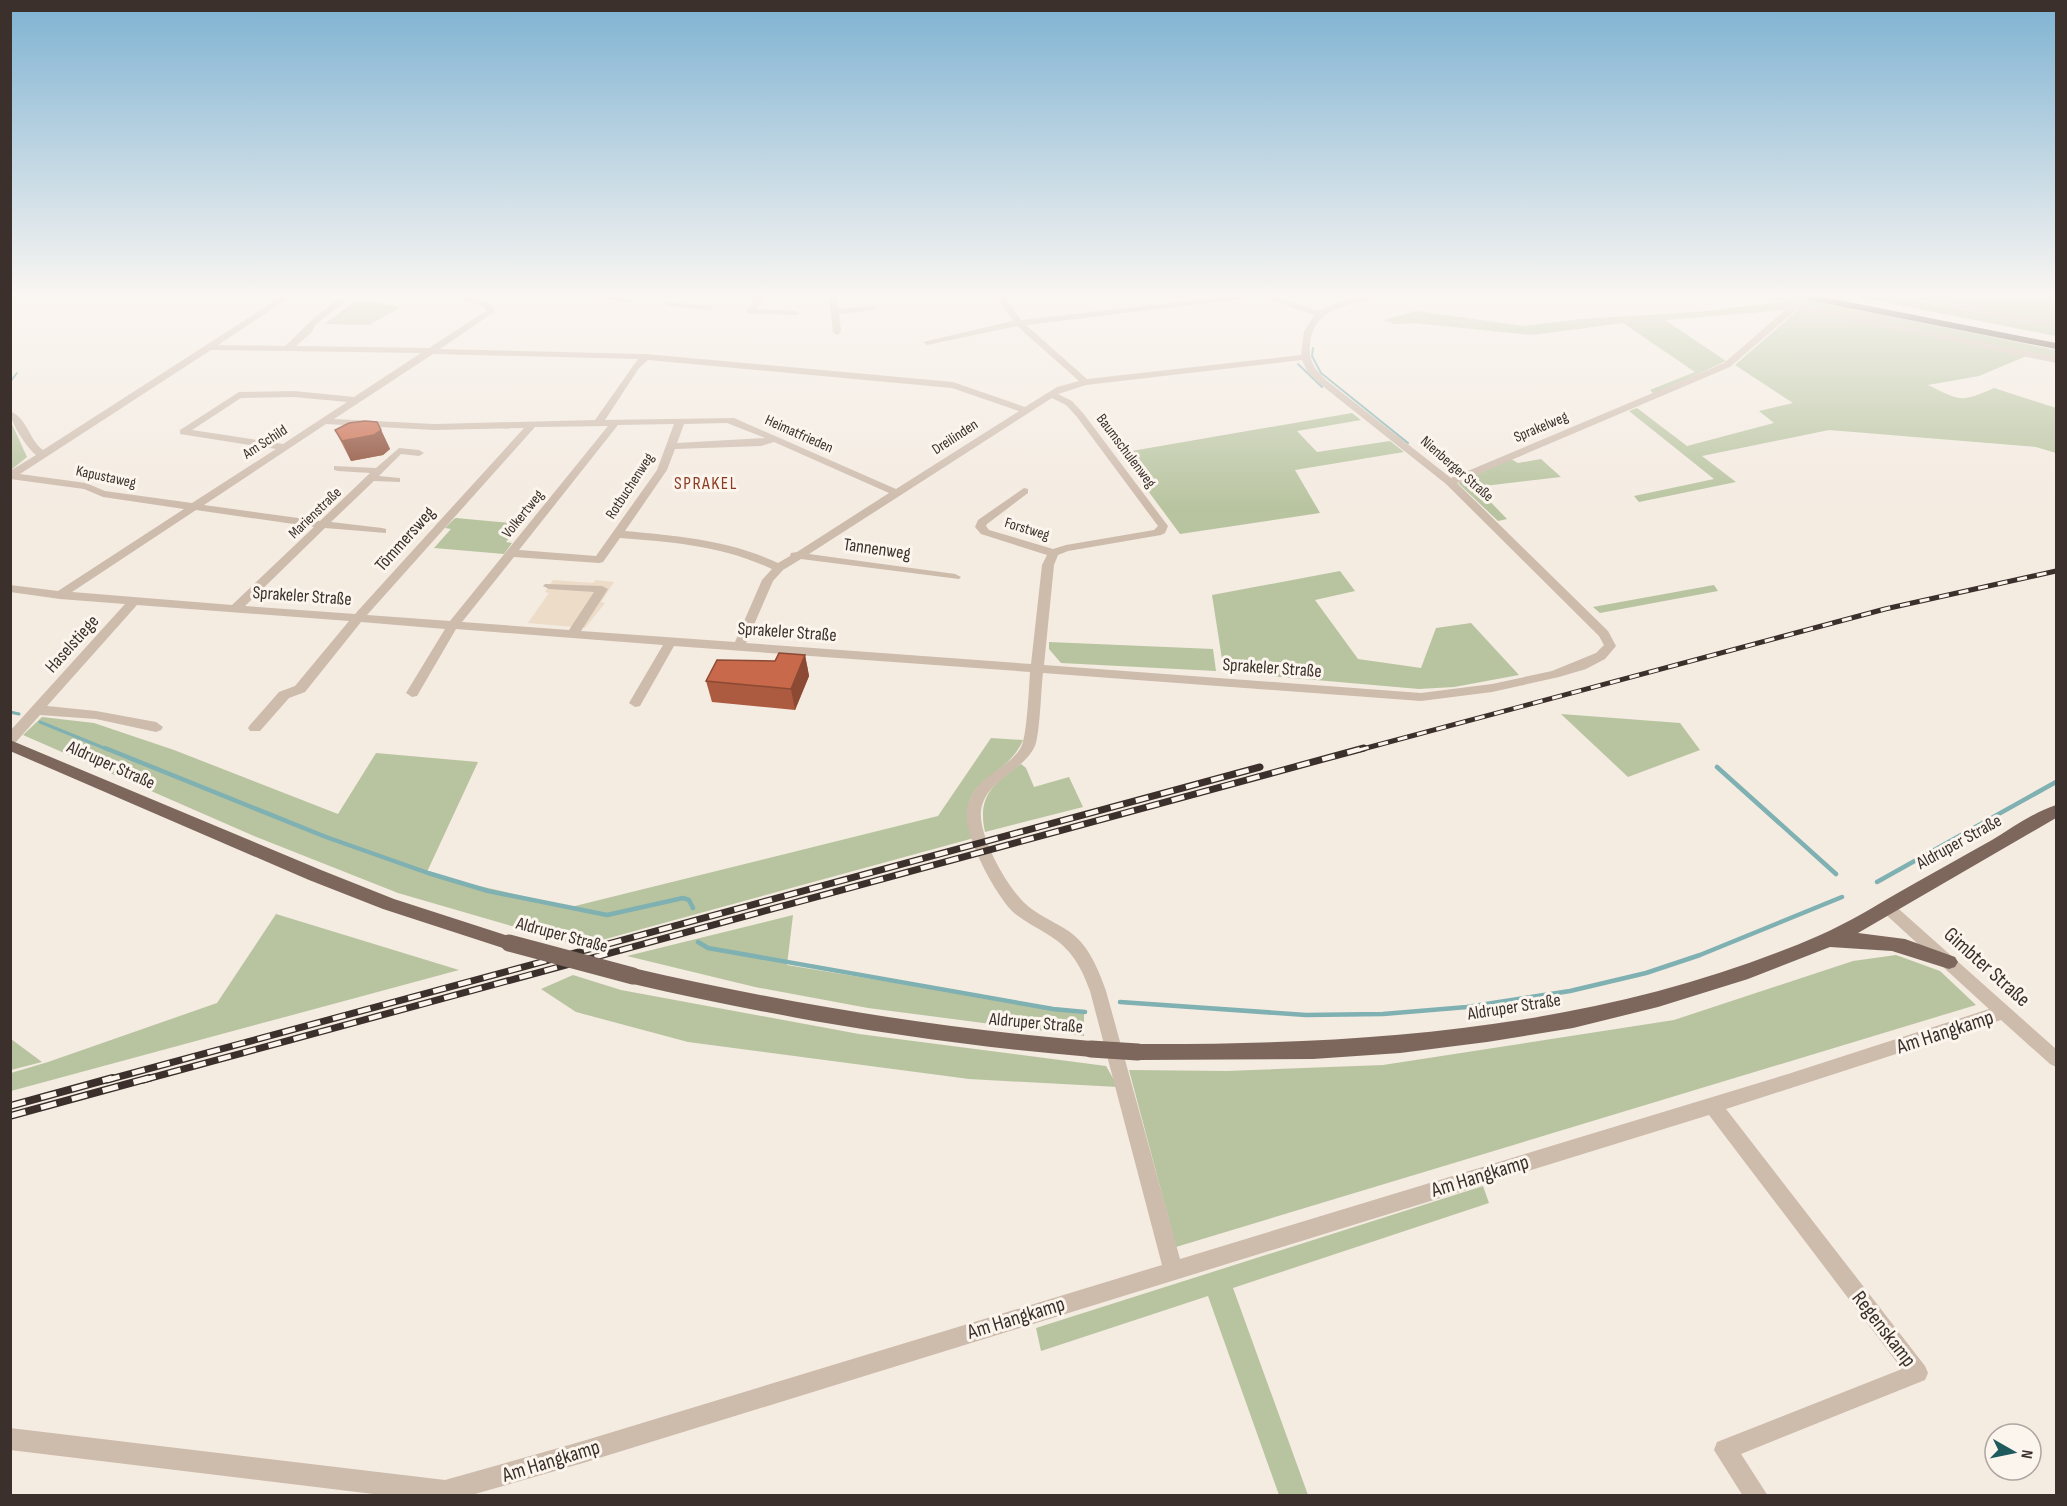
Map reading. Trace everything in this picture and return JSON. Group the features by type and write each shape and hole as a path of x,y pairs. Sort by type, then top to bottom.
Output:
{"main road":[{"name":"Aldruper Straße","path":"10,745 315,876 388,904 509,943 633,976 748,1002 866,1023 987,1040 1138,1052 1215,1053 1326,1050 1447,1040 1535,1026 1634,1005 1698,988 1763,966 1826,940 2056,811"},
{"path":"1826,940 1884,940 1913,947 1948,962"}],"street":[{"path":"10,476 177,367"},
{"name":"Am Schild","path":"60,595 407,367"},
{"path":"599,422 635,367"},
{"path":"759,367 953,385 1024,410"},
{"path":"1069,367 1085,382"},
{"name":"Dreilinden","path":"739,646 768,580 795,555 897,493 1050,394 1067,385 1085,382 1215,367"},
{"name":"Nienberger Straße","path":"1310,367 1323,382 1450,482 1609,640 1610,646 1605,654 1560,672"},
{"name":"Sprakelweg","path":"1450,482 1722,367"},
{"path":"285,447 183,432 239,395 294,394 356,400"},
{"name":"Baumschulenweg","path":"1050,394 1069,403 1080,415 1163,526 1157,533"},
{"path":"10,414 18,419 34,450 42,454"},
{"name":"Heimatfrieden","path":"326,420 401,426 734,421 897,493"},
{"name":"Rotbuchenweg","path":"511,553 599,560 659,476 680,421"},
{"name":"Volkertweg","path":"412,693 453,625 616,422"},
{"name":"Tömmersweg","path":"255,728 284,695 300,689 358,618 533,424"},
{"path":"671,446 761,443 773,439"},
{"name":"Marienstraße","path":"235,609 325,525 399,451 419,453"},
{"path":"338,468 396,480"},
{"name":"Kapustaweg","path":"10,476 86,486 103,494 382,531"},
{"name":"Forstweg","path":"1024,491 982,522 980,527 985,532 1053,553 1066,548 1157,533"},
{"name":"Rotbuchenweg","path":"617,534 691,541 743,550 779,568"},
{"name":"Forstweg","path":"1053,553 1048,565 1039,669 1029,744 1020,759 997,775 980,794 975,803 974,822 1007,894 1028,915 1060,934 1086,961 1098,991 1173,1269"},
{"name":"Tannenweg","path":"795,555 955,577"},
{"path":"549,586 602,589 573,634"},
{"name":"Sprakeler Straße","path":"10,588 60,595 235,609 1421,697 1478,692 1560,672"},
{"name":"Haselstiege","path":"10,740 134,601"},
{"path":"635,703 671,641"},
{"path":"38,710 96,715 156,728"},
{"name":"Gimbter Straße","path":"1887,907 2056,1059"},
{"name":"Am Hangkamp","path":"10,1439 445,1491 583,1452 1712,1105 2004,1012"},
{"name":"Regenskamp","path":"1712,1105 1918,1373 1725,1450 1756,1496"}],"green space":[{"path":"1688,367 1712,367 1654,394 1650,390 1695,372"},
{"path":"1738,367 2000,367 1979,376 1928,385 1961,398 1974,396 1994,388 2056,408 2056,453 2036,447 1829,430 1702,456 1736,482 1639,502 1634,496 1714,479 1629,411 1637,408 1687,446 1774,423 1759,411 1793,403"},
{"path":"1352,413 1361,420 1297,431 1317,452 1390,441 1404,452 1295,470 1320,513 1180,534 1120,453"},
{"path":"10,420 27,457 11,470 10,470"},
{"path":"1511,459 1518,463 1541,459 1561,477 1476,487 1507,519 1498,521 1458,483"},
{"path":"454,519 521,524 506,542 512,543 504,554 434,548 451,529 445,528"},
{"path":"1340,571 1355,591 1315,600 1358,659 1421,668 1436,628 1471,623 1519,675 1454,687 1419,689 1224,672 1212,595"},
{"path":"1714,585 1718,591 1600,613 1593,607"},
{"path":"1049,642 1213,649 1216,671 1061,663 1049,649"},
{"path":"1561,714 1680,723 1700,750 1628,777"},
{"path":"42,717 94,723 174,750 338,814 376,753 478,762 426,874 571,907 938,816 991,738 1023,740 1005,765 975,791 969,803 969,818 974,838 580,946 398,893 254,836 23,735"},
{"path":"1021,764 1026,768 1034,787 1069,777 1083,807 985,832 983,809 985,800 1002,778"},
{"path":"276,914 459,970 11,1091 11,1073 217,1003"},
{"path":"793,915 787,965 1084,1014 1084,1036 868,1008 755,987 627,956"},
{"path":"1896,955 1940,971 1976,1005 1176,1247 1129,1070 1227,1071 1383,1065 1674,1020 1853,961"},
{"path":"573,975 621,990 859,1034 1106,1066 1118,1087 969,1079 688,1042 576,1012 541,989"},
{"path":"11,1039 42,1062 11,1070"},
{"path":"1483,1186 1489,1203 1233,1288 1308,1495 1279,1495 1208,1296 1041,1351 1036,1328"}],"shaded area":[{"path":"553,580 614,582 601,602 605,603 585,628 528,623 549,593 545,592"}],"building":[{"path":"377,422 381,430 374,435 342,441 335,430 349,423"},
{"path":"779,653 805,655 791,689 706,681 717,660 775,661"}],"waterway":[{"path":"1301,367 1322,387"},
{"path":"1318,367 1321,373 1408,443"},
{"path":"10,382 17,373"},
{"path":"10,712 19,714"},
{"path":"40,722 109,750"},
{"path":"105,748 326,837 428,873 488,891 607,915 683,898 689,900 693,908"},
{"path":"1717,767 1836,874"},
{"path":"1877,882 2056,782"},
{"path":"1120,1002 1306,1015 1383,1014 1467,1007 1570,991 1646,973 1700,955 1842,897"},
{"path":"698,942 708,948 1053,1009 1085,1012"}],"railway":[{"path":"1359,750 1885,609 2056,571"},
{"path":"143,1080 1364,748"},
{"path":"107,1080 1260,767"},
{"path":"10,1106 112,1078"},
{"path":"10,1116 149,1078"}],"district":[{"name":"SPRAKEL","path":"706,483"}]}
